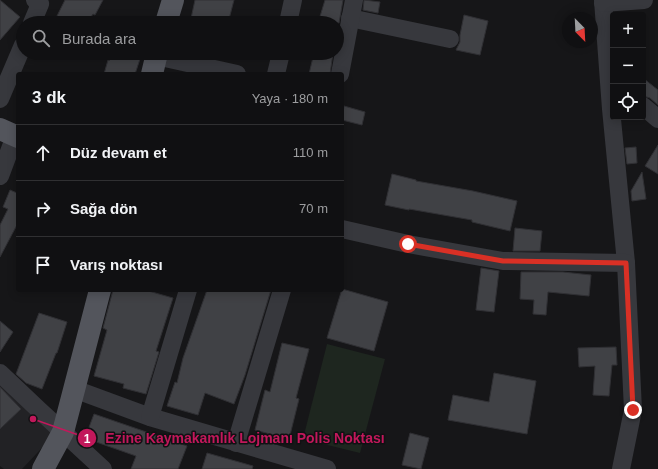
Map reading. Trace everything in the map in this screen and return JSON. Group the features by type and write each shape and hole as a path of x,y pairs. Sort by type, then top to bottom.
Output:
{"main road":[{"path":"168,16 173,0"},
{"path":"43,469 63,432 99,292"}],"street":[{"path":"35,0 40,4 35,16"},
{"path":"290,16 293,0"},
{"path":"344,52 354,0"},
{"path":"611,84 603,2 644,0"},
{"path":"350,18 450,39"},
{"path":"0,99 17,60"},
{"path":"276,72 279,60"},
{"path":"340,72 342,60"},
{"path":"155,61 224,72"},
{"path":"646,109 658,119"},
{"path":"614,120 626,263 633,410 621,469"},
{"path":"0,176 11,134"},
{"path":"344,229 408,244 503,261 626,263"},
{"path":"150,417 187,292"},
{"path":"236,443 281,292"},
{"path":"0,373 103,469"},
{"path":"74,389 150,417 327,469"}],"shaded area":[{"path":"327,344 385,359 360,453 303,439"},
{"path":"0,383 55,434 22,469 4,469 0,466"}],"building":[{"path":"0,0 19,16 16,16 16,22 0,40"},
{"path":"65,0 103,0 95,15 57,16"},
{"path":"195,0 234,0 230,16 192,16"},
{"path":"325,0 343,0 340,16 320,16"},
{"path":"364,0 380,2 378,13 363,10"},
{"path":"464,15 488,21 480,55 456,50 460,42"},
{"path":"108,60 140,60 136,72 105,72"},
{"path":"312,60 332,60 330,72 309,72"},
{"path":"646,80 658,90 658,105 650,98 646,97"},
{"path":"344,106 365,112 362,125 344,120"},
{"path":"658,145 658,174 645,166"},
{"path":"636,147 637,163 627,164 625,148"},
{"path":"642,172 646,199 632,201 631,191"},
{"path":"392,174 416,181 473,191 517,201 510,231 472,222 472,220 385,205"},
{"path":"10,190 16,193 16,227 0,257 0,225 8,209 3,207"},
{"path":"515,228 542,231 540,251 513,251"},
{"path":"481,268 499,271 494,312 476,310"},
{"path":"521,272 563,272 591,275 589,296 548,292 546,315 533,314 534,300 520,299"},
{"path":"344,290 388,302 374,351 327,338 341,292 344,292"},
{"path":"112,292 152,292 173,298 156,351 159,352 146,394 123,388 124,384 94,376 107,330 103,328"},
{"path":"206,292 270,292 245,375 234,404 205,393 198,415 167,406 175,382 177,383 183,358"},
{"path":"39,313 67,322 57,353 42,389 26,383 16,374"},
{"path":"0,321 13,332 0,352"},
{"path":"282,343 309,349 296,398 299,399 289,439 255,430 265,390 270,392"},
{"path":"616,347 617,365 612,365 609,396 593,395 595,366 579,367 578,348"},
{"path":"494,373 536,381 527,434 448,420 453,395 489,402"},
{"path":"0,387 21,409 0,429"},
{"path":"94,414 187,446 178,469 131,469 136,456 85,438"},
{"path":"410,433 429,438 421,469 402,465"},
{"path":"207,453 253,466 252,469 202,469"}],"place":[{"name":"Ezine Kaymakamlık Lojmanı Polis Noktası","path":"33,419"}],"route":[{"path":"408,244 503,261 626,263 633,410"}]}
